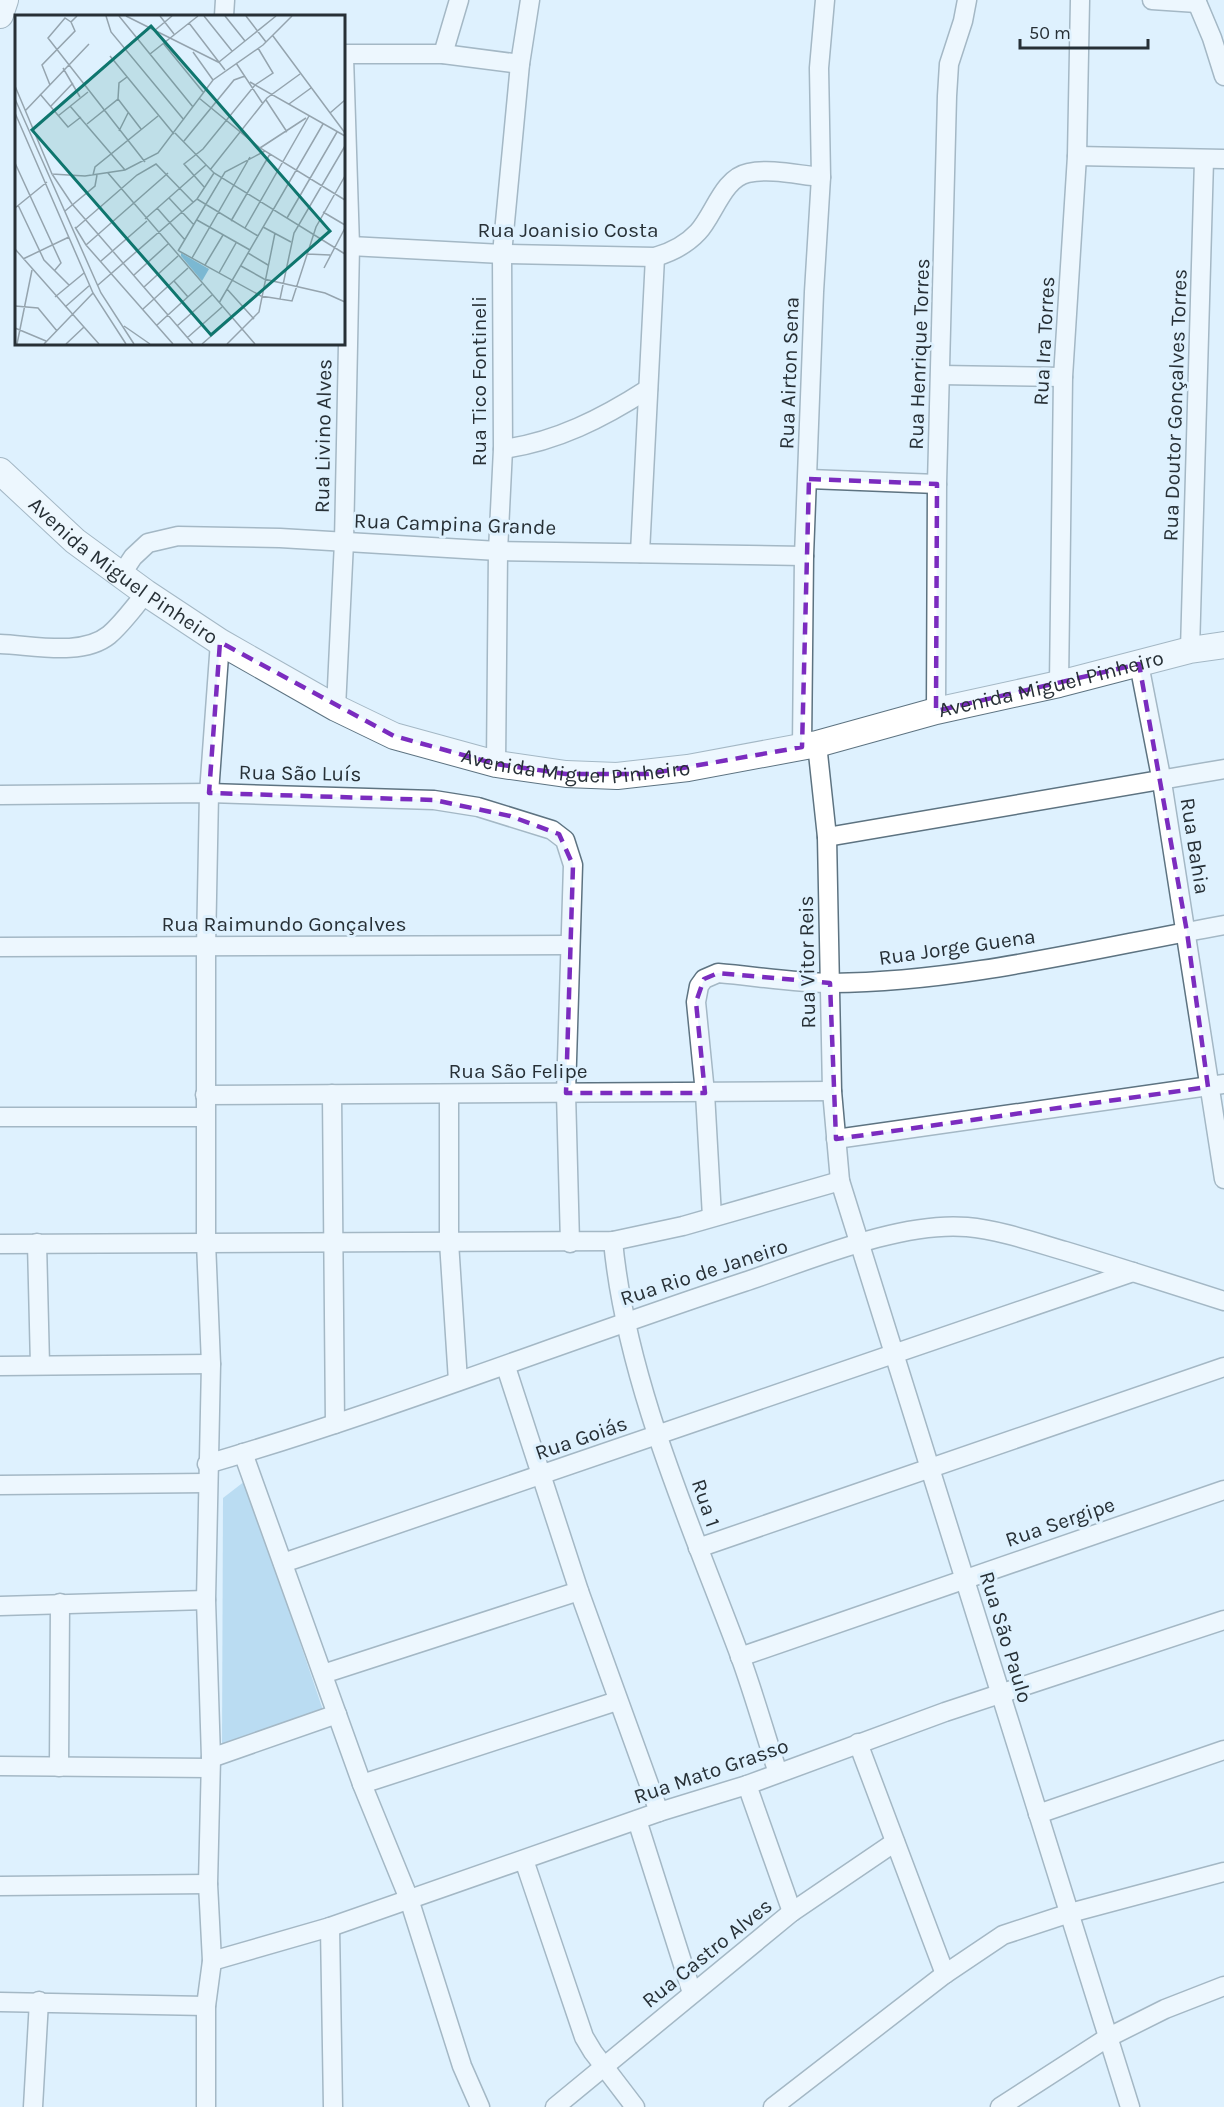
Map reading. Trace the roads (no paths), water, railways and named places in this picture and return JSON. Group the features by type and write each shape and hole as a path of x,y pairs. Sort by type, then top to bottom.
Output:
{"street":[{"path":"0,15 5,0"},
{"path":"224,15 225,0"},
{"path":"443,54 459,0"},
{"name":"Rua Tico Fontineli","path":"496,764 498,550 503,449 502,254 520,63 530,0"},
{"name":"Rua Airton Sena","path":"810,745 804,556 821,177 819,68 825,0"},
{"name":"Rua Henrique Torres","path":"936,711 937,484 948,76 967,0"},
{"name":"Rua Ira Torres","path":"1059,684 1063,377 1077,156 1080,0"},
{"path":"1152,0 1197,2 1218,38 1224,75"},
{"path":"345,56 443,54 520,63"},
{"path":"1077,156 1224,159"},
{"name":"Rua Doutor Gonçalves Torres","path":"1190,650 1204,160"},
{"name":"Rua Joanisio Costa","path":"350,246 502,254 655,257 669,253 689,241 700,230 728,185 745,173 760,171 821,177"},
{"name":"Rua Livino Alves","path":"336,708 344,542 350,246 345,174"},
{"path":"640,553 655,257"},
{"path":"940,375 1063,377"},
{"path":"503,449 534,445 555,438 648,389"},
{"name":"Avenida Miguel Pinheiro","path":"0,471 75,541 146,593 220,642 336,708 394,736 496,764 566,774 648,774 810,745 936,711 1059,684 1190,650 1224,645"},
{"path":"809,479 937,484"},
{"name":"Rua Campina Grande","path":"121,575 133,557 148,543 164,538 228,537 498,550 804,556"},
{"path":"0,644 78,646 94,642 107,636 119,625 146,593"},
{"path":"206,2107 206,2006 212,1961 208,1884 210,1763 206,1600 211,1364 206,1242 206,948 209,793 220,642"},
{"name":"Rua Bahia","path":"1139,664 1216,1085 1224,1179"},
{"name":"Rua Vitor Reis","path":"810,745 827,837 832,1090 840,1181"},
{"path":"827,837 1162,782 1224,769"},
{"name":"Rua São Luís","path":"0,795 209,793 382,797 478,807 525,820 559,834 565,840 573,865 569,945"},
{"name":"Rua Jorge Guena","path":"705,1093 696,1022 699,986 704,979 718,972 830,983 898,979 989,968 1224,925"},
{"path":"569,945 566,1093 570,1243"},
{"name":"Rua Raimundo Gonçalves","path":"0,947 569,945"},
{"path":"836,1138 1216,1085"},
{"name":"Rua São Felipe","path":"205,1095 705,1093 832,1090"},
{"path":"705,1093 711,1217"},
{"path":"332,1094 335,1424"},
{"path":"449,1094 449,1242 458,1381"},
{"path":"0,1117 205,1118"},
{"path":"0,1244 613,1241 711,1217 840,1181"},
{"name":"Rua São Paulo","path":"840,1181 1130,2107"},
{"name":"Rua Rio de Janeiro","path":"0,1485 207,1473 243,1454 506,1367 625,1321 861,1244 914,1231 966,1227 1039,1244 1224,1301"},
{"name":"Rua 1","path":"613,1241 625,1321 659,1436 698,1548 740,1657 778,1773"},
{"path":"37,1243 40,1365"},
{"name":"Rua Goiás","path":"283,1563 1133,1272"},
{"path":"0,1366 211,1364"},
{"path":"506,1367 579,1591 658,1812"},
{"path":"698,1548 1224,1367"},
{"path":"243,1454 362,1784 409,1899 462,2066 480,2107"},
{"name":"Rua Sergipe","path":"740,1657 1224,1490"},
{"path":"323,1674 579,1591"},
{"path":"0,1606 206,1600"},
{"path":"59,1767 60,1603"},
{"name":"Rua Mato Grasso","path":"212,1961 330,1927 658,1812 747,1785 858,1743 1224,1620"},
{"path":"362,1784 617,1701"},
{"path":"0,1766 59,1767 210,1763 337,1714"},
{"path":"858,1743 945,1974"},
{"path":"1038,1814 1224,1750"},
{"path":"747,1785 792,1912"},
{"path":"636,1820 692,1993"},
{"name":"Rua Castro Alves","path":"555,2107 602,2064 792,1912 895,1842"},
{"path":"524,1860 584,2037 635,2107"},
{"path":"773,2107 945,1974 1003,1935 1070,1913 1224,1872"},
{"path":"0,1886 208,1884"},
{"path":"330,1927 333,2107"},
{"path":"1000,2107 1107,2038 1165,2009 1224,1986"},
{"path":"33,2107 39,2001"},
{"path":"0,2002 206,2006"}]}
